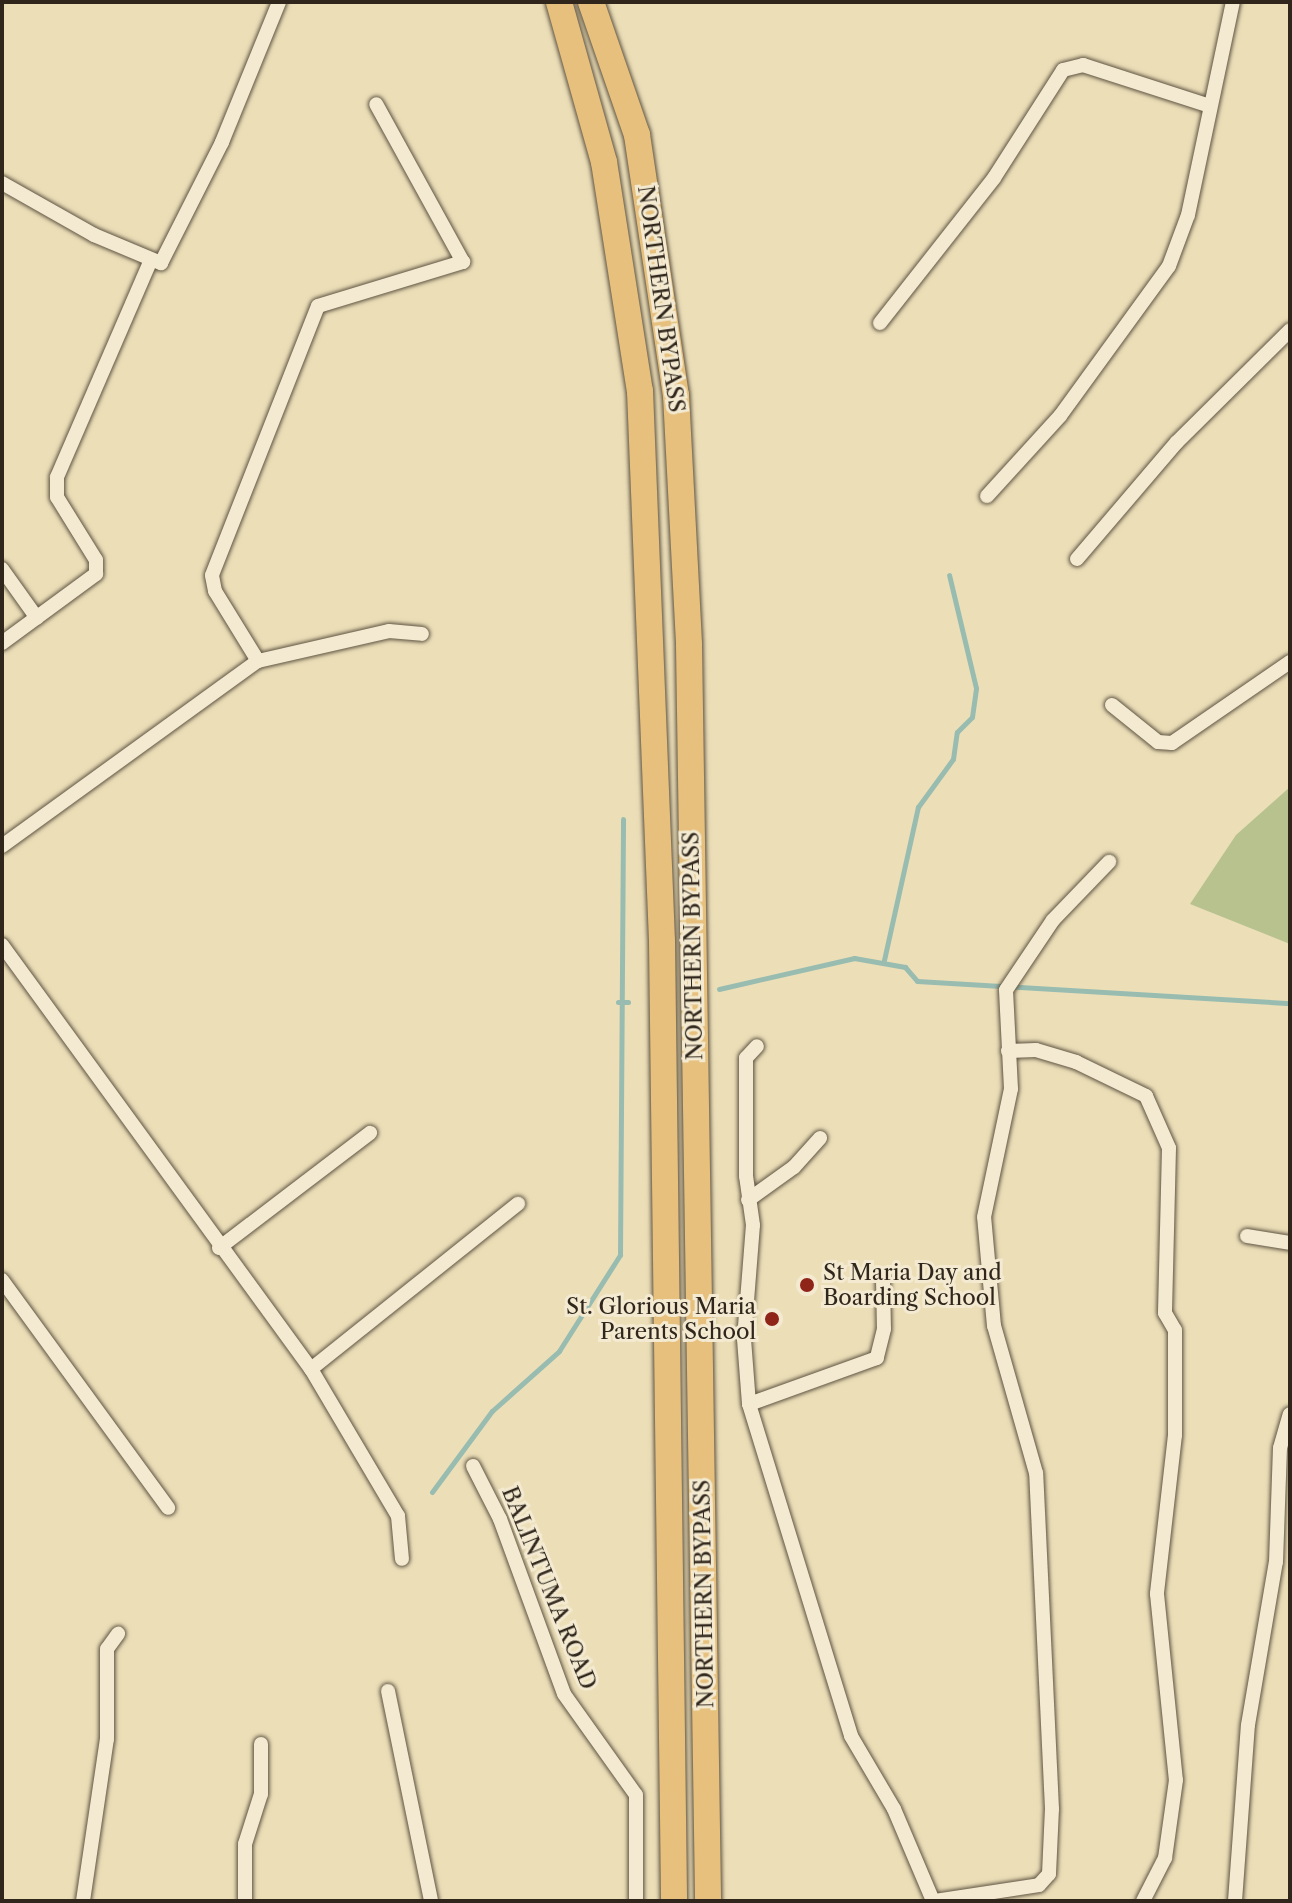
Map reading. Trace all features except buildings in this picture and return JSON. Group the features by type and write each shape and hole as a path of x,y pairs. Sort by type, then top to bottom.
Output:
{"highway":[{"name":"NORTHERN BYPASS","path":"559,2 604,162 640,391 662,941 674,1901"},
{"name":"NORTHERN BYPASS","path":"591,2 637,135 676,395 689,645 708,1901"}],"street":[{"path":"2,183 150,262 165,259 183,228 279,2"},
{"path":"987,496 1060,416 1162,276 1196,183 1233,2"},
{"path":"880,323 994,178 1063,70 1083,65 1210,106"},
{"path":"258,661 215,591 212,575 318,306 463,262 376,104"},
{"path":"2,643 96,574 96,560 57,497 57,477 150,262"},
{"path":"1077,559 1177,442 1290,330"},
{"path":"2,569 37,618"},
{"path":"2,846 258,661 389,631 422,634"},
{"path":"1112,705 1158,742 1172,743 1290,662"},
{"path":"757,1046 746,1058 748,1200 753,1225 744,1339 749,1404 851,1736 894,1809 934,1901 1039,1885 1049,1874 1052,1809 1036,1473 985,1281 984,1217 994,1154 1006,1128 1006,990 1060,911 1109,862"},
{"path":"2,945 219,1248 311,1369 398,1516 402,1559"},
{"path":"1008,1051 1068,1059 1146,1096 1169,1148 1165,1313 1175,1330 1175,1435 1157,1594 1176,1780 1165,1858 1143,1901"},
{"path":"219,1248 370,1133"},
{"path":"748,1200 794,1167 820,1138"},
{"path":"311,1369 518,1204"},
{"path":"1247,1236 1290,1243"},
{"path":"749,1404 877,1358 884,1329 883,1279"},
{"path":"2,1280 168,1508"},
{"path":"1235,1901 1248,1725 1276,1562 1280,1448 1290,1414"},
{"name":"BALINTUMA ROAD","path":"473,1466 500,1519 564,1694 636,1795 636,1901"},
{"path":"83,1901 107,1739 107,1649 118,1634"},
{"path":"388,1691 431,1901"},
{"path":"245,1901 245,1844 261,1794 261,1744"}],"green space":[{"path":"1290,787 1290,944 1190,904 1236,835"}],"waterway":[{"path":"884,960 918,807 953,759 957,732 972,717 976,688 949,575"},
{"path":"432,1492 492,1411 559,1351 620,1255 623,819"},
{"path":"719,989 854,958 905,967 917,981 1290,1003"},
{"path":"618,1002 628,1002"}],"place":[{"name":"St Maria Day and Boarding School","path":"807,1285"},
{"name":"St. Glorious Maria Parents School","path":"772,1319"}]}
